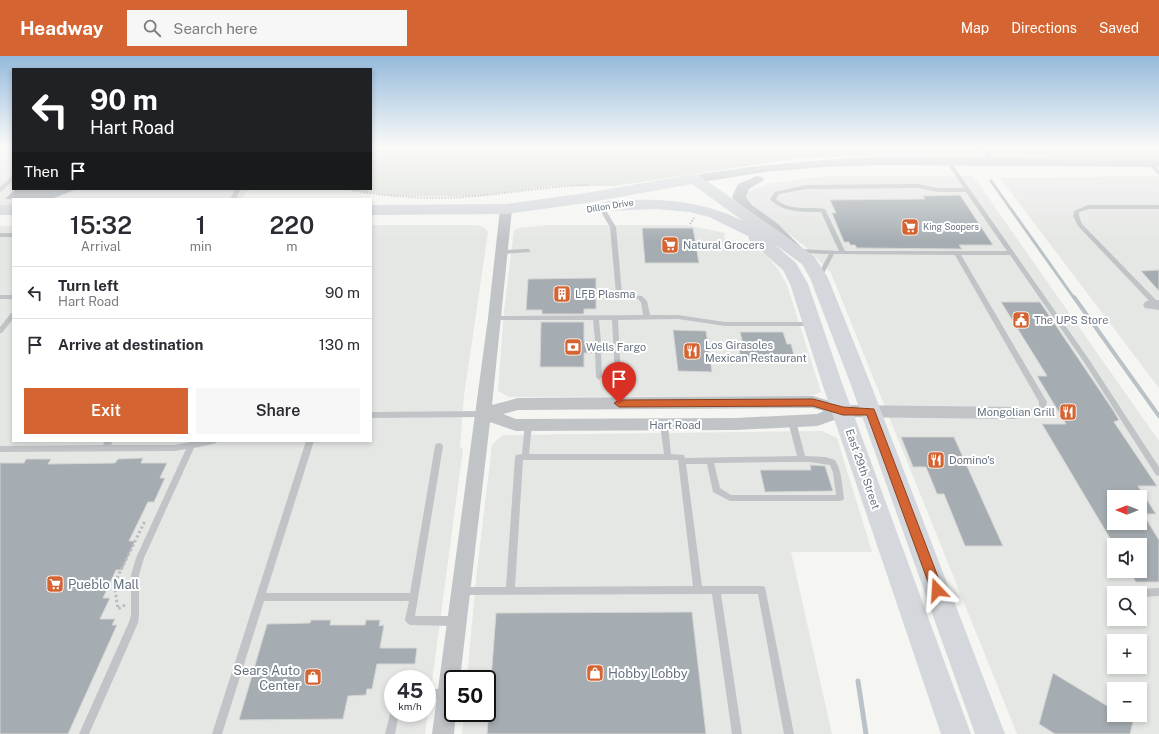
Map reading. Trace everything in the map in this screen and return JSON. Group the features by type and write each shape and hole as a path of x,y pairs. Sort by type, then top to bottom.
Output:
{"main road":[{"name":"Dillon Drive","path":"372,210 549,216 605,207 695,185"},
{"name":"Dillon Drive","path":"372,220 506,214 586,198 695,185"},
{"name":"East 29th Street","path":"695,185 790,267 799,284 832,383 956,734"},
{"path":"695,185 797,251 808,260 819,278 871,412 990,734"},
{"path":"605,207 656,203 682,205 704,210 750,231"},
{"path":"0,210 12,210"},
{"path":"0,220 12,220"}],"street":[{"name":"Dillon Drive","path":"695,185 717,180"},
{"name":"Dillon Drive","path":"695,185 757,180"},
{"path":"757,180 743,187 739,197 747,208 773,227 797,251"},
{"path":"451,670 495,318 506,214"},
{"path":"664,425 665,417 672,414 728,413 753,402"},
{"name":"Hart Road","path":"483,414 518,404 753,402 813,402 843,411 1016,413"},
{"path":"590,425 614,418 642,414 647,409 647,403"},
{"name":"Hart Road","path":"483,414 516,425 664,425 736,424 817,420 843,411"},
{"path":"443,734 444,722"}],"lane":[{"path":"0,190 10,180"},
{"path":"960,180 1086,360 1159,472"},
{"path":"843,253 823,210 796,209 779,205 774,199 777,193 806,187 918,186 938,190 966,190"},
{"path":"605,207 613,227 619,294 622,297 640,297 644,301 647,317"},
{"path":"1156,305 1080,225 1076,216 1077,211 1088,207 1159,207"},
{"path":"0,234 12,234"},
{"path":"502,252 528,251"},
{"path":"797,251 832,253 1010,252"},
{"path":"819,278 832,253"},
{"path":"956,253 1043,402 1042,408 1036,412 1016,413"},
{"path":"0,297 12,297"},
{"path":"0,331 12,316"},
{"path":"596,317 598,341"},
{"path":"615,317 618,377"},
{"path":"495,318 678,317 725,324 813,324"},
{"path":"598,353 599,377"},
{"path":"372,415 483,414"},
{"path":"792,421 802,459"},
{"path":"526,457 528,425"},
{"path":"664,425 668,457"},
{"path":"105,448 108,442"},
{"path":"0,449 174,448 209,442"},
{"path":"217,734 310,442"},
{"path":"84,734 133,623 135,575 140,558 191,446"},
{"path":"439,446 410,620 458,621"},
{"path":"510,591 519,457 681,457 698,591"},
{"path":"682,461 710,460 802,459 827,460 832,462 836,471 840,498 730,498 716,490 710,460"},
{"path":"716,590 737,734"},
{"path":"461,591 762,590 789,734"},
{"path":"1147,593 1159,592"},
{"path":"260,597 413,597"},
{"path":"390,734 392,722"}],"path":[{"path":"353,190 394,196 478,196 553,186 593,185"},
{"path":"135,600 118,609 114,584 147,516"}],"shaded area":[{"path":"0,180 12,180 12,190 247,190 243,198 12,198 12,206 0,206"},
{"path":"372,180 656,180 614,186 553,186 478,196 394,196 353,190 372,190"},
{"path":"800,180 976,180 1159,441 1159,734 1017,734 831,273 806,247 758,210 747,198 747,192 767,184"},
{"path":"1001,180 1159,180 1159,388"},
{"path":"372,225 477,225 485,228 488,232 464,396 460,447 463,449 434,670 384,670 384,722 427,722 425,734 0,734 0,226 12,226 12,442 372,442"},
{"path":"547,225 687,225 725,233 724,238 750,245 767,256 778,269 787,285 821,392 810,396 509,397 498,391 504,311 514,230 519,228"},
{"path":"822,431 837,438 872,552 791,552 832,734 462,734 463,722 496,722 496,670 468,670 476,579 492,445 503,435"}],"building":[{"path":"14,190 75,190 55,198 5,199"},
{"name":"King Soopers","path":"960,195 993,245 959,245 962,249 857,248 855,245 850,245 849,242 844,242 832,213 836,213 830,200 925,199 923,196"},
{"name":"Natural Grocers","path":"642,228 693,228 699,263 645,263"},
{"path":"1159,270 1159,291 1141,271"},
{"name":"LFB Plasma","path":"596,278 596,309 584,309 584,314 542,314 542,310 526,310 528,279"},
{"path":"1001,302 1040,302 1113,410 1119,420 1114,422 1157,486 1138,486 1141,490 1107,490 1107,530 1147,530 1147,520 1159,540 1159,582 1136,582 1133,578 1147,578 1147,538 1110,538 1042,424 1066,424 1037,376 1047,376"},
{"name":"Wells Fargo","path":"541,322 584,322 584,341 593,341 599,344 605,341 606,353 596,350 594,353 584,353 584,367 540,367"},
{"name":"Los Girasoles Mexican Restaurant","path":"673,330 706,331 712,372 678,371"},
{"path":"740,332 783,332 787,344 791,344 795,359 741,359 738,344 743,344"},
{"path":"901,437 954,437 1003,546 965,546 944,494 937,494 926,467 913,467"},
{"name":"Pueblo Mall","path":"143,458 141,463 167,463 160,478 165,478 154,502 148,502 129,541 135,541 122,570 116,570 103,598 110,598 100,619 115,619 112,625 117,625 68,734 0,734 0,463 24,463 26,459 51,459 48,464 115,463 118,459"},
{"path":"810,465 825,466 833,491 765,492 760,470 811,470"},
{"path":"1147,500 1156,514 1147,514"},
{"name":"Hobby Lobby","path":"692,612 706,734 487,734 488,722 496,722 496,670 492,670 496,613"},
{"name":"Sears Auto Center","path":"311,620 331,620 330,625 365,625 366,620 380,620 379,626 384,625 380,648 417,648 415,664 377,664 372,689 367,689 366,695 348,696 343,719 239,720 267,624 310,623"},
{"path":"1053,673 1107,706 1107,722 1133,722 1130,734 1055,734 1039,724"}],"waterway":[{"path":"991,181 1074,298"},
{"path":"1074,297 1159,416"},
{"path":"858,681 866,734"}],"place":[{"name":"King Soopers","path":"910,227"},
{"name":"Natural Grocers","path":"670,245"},
{"name":"LFB Plasma","path":"562,294"},
{"name":"The UPS Store","path":"1021,320"},
{"name":"Wells Fargo","path":"573,347"},
{"name":"Los Girasoles Mexican Restaurant","path":"692,351"},
{"name":"Mongolian Grill","path":"1068,412"},
{"name":"Domino's","path":"936,460"},
{"name":"Pueblo Mall","path":"55,584"},
{"name":"Hobby Lobby","path":"595,673"},
{"name":"Sears Auto Center","path":"313,677"}],"route":[{"path":"619,403 813,402 843,411 871,412 937,590"}]}
